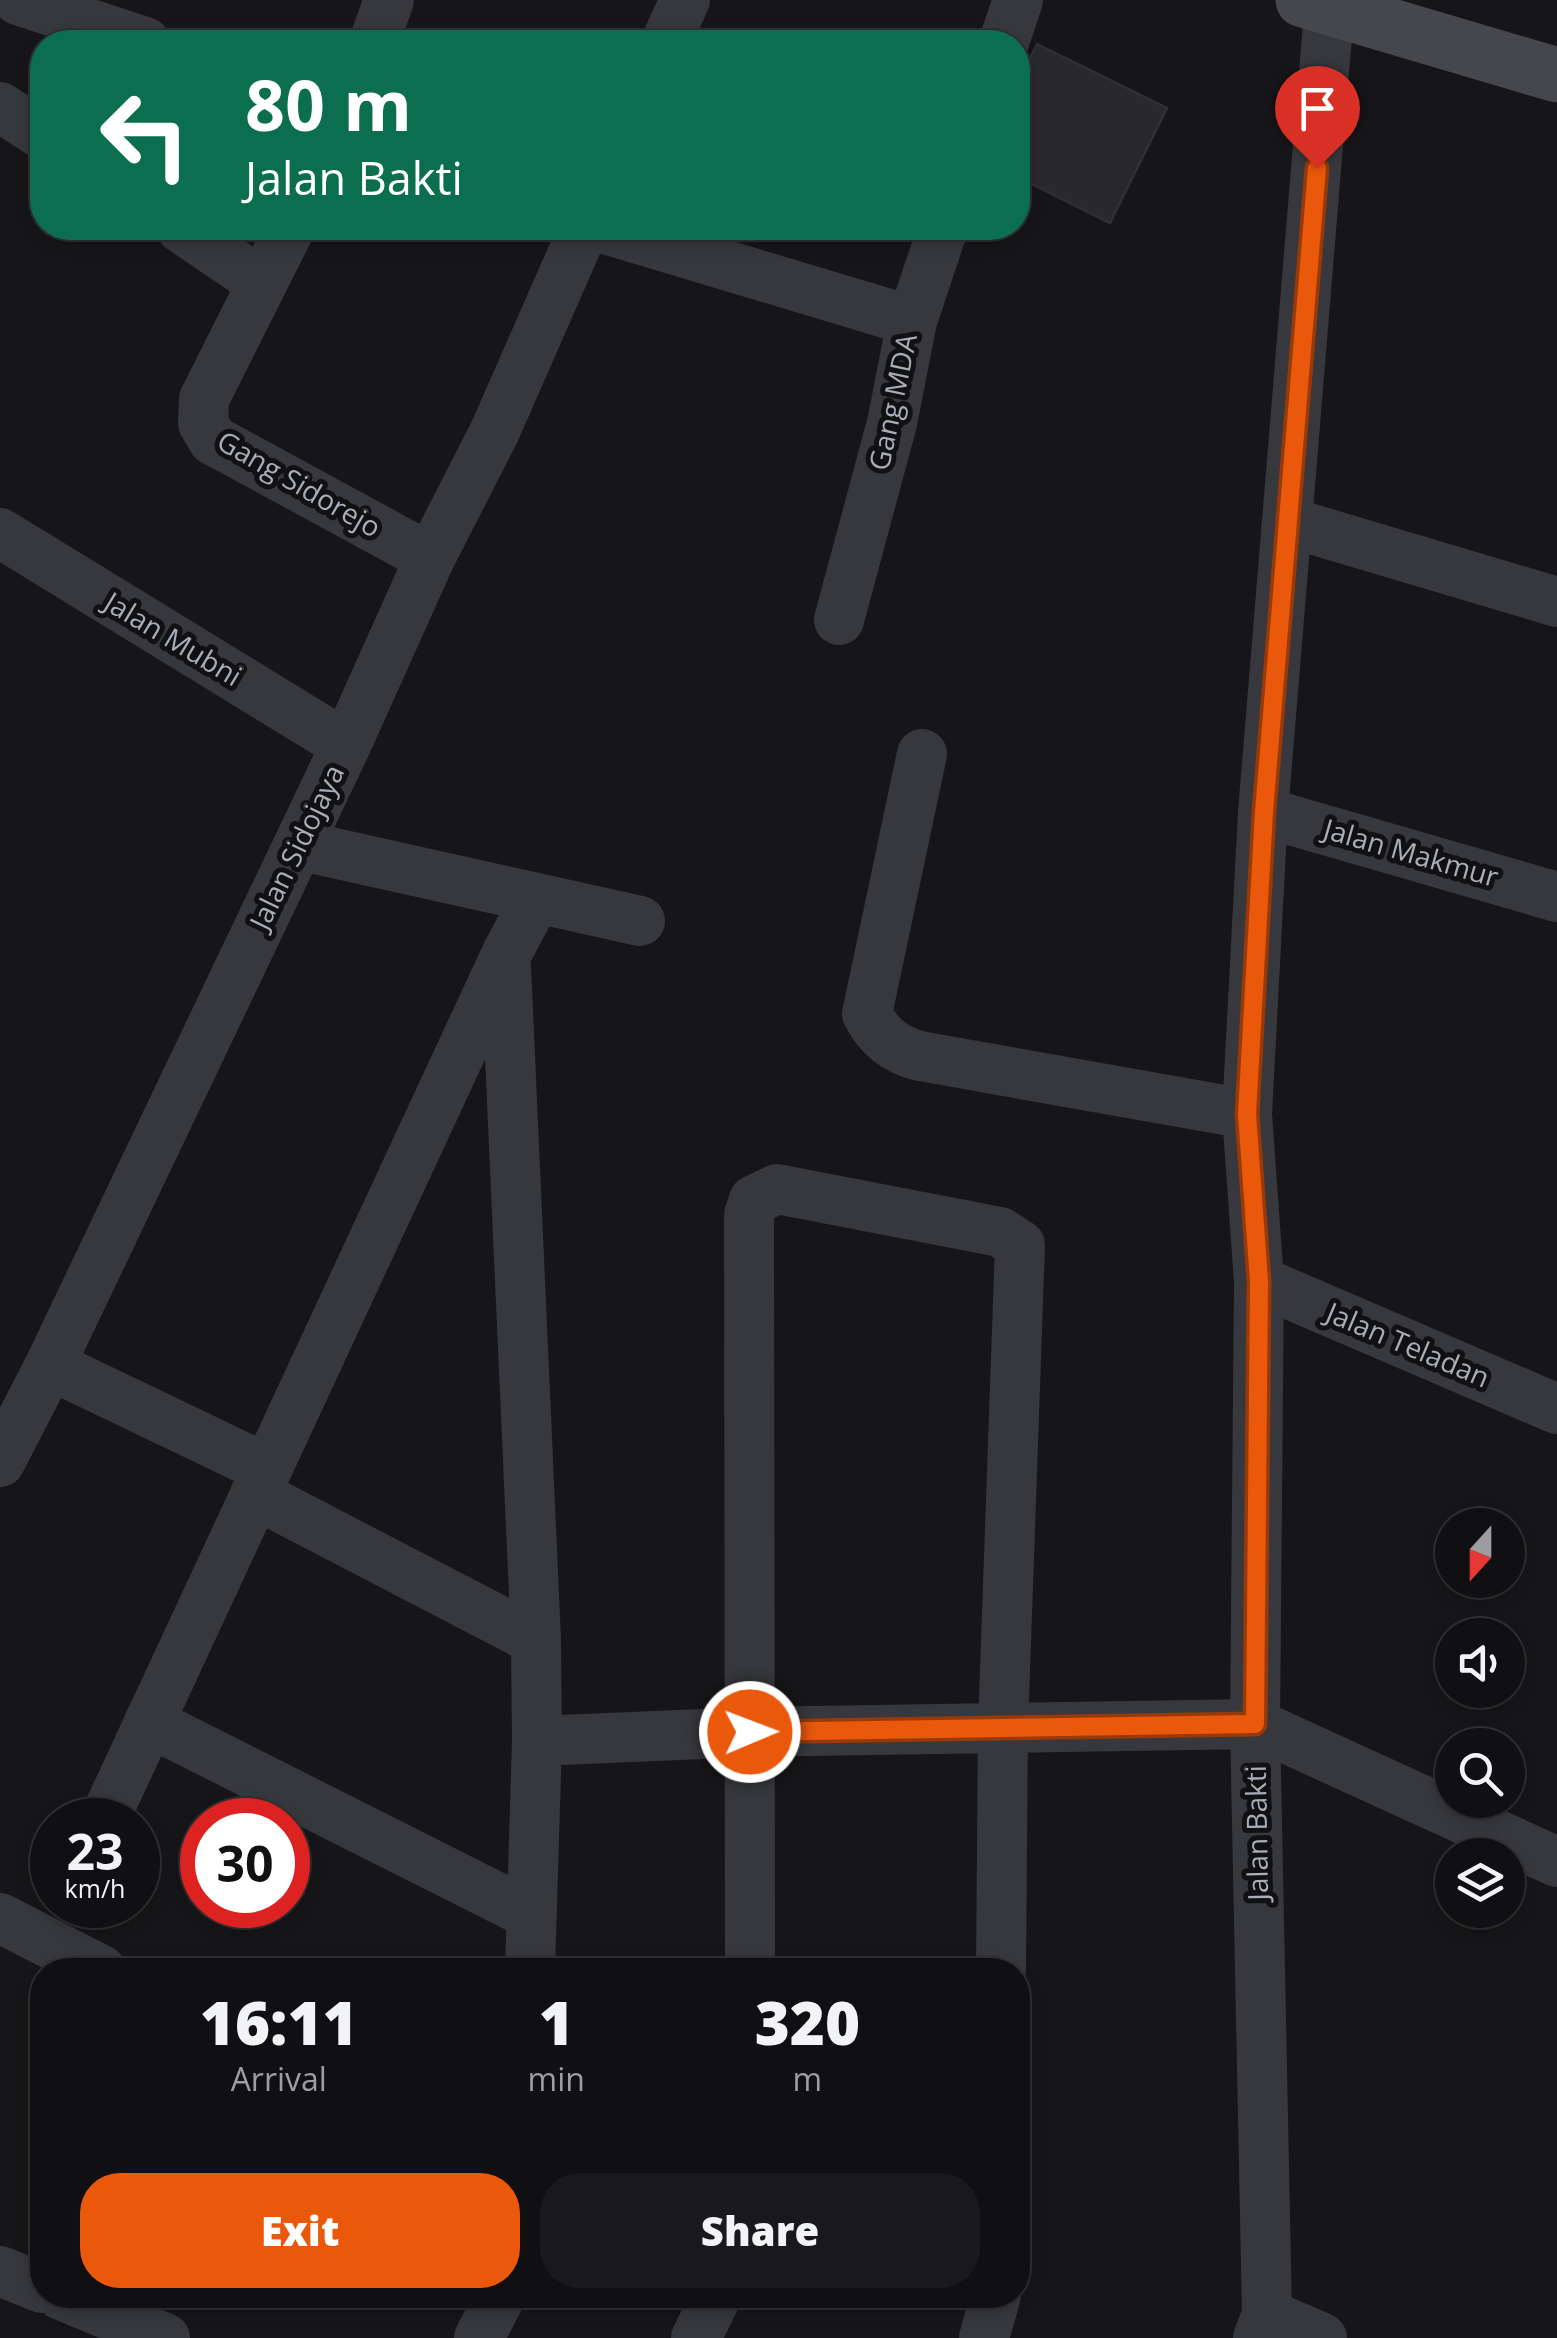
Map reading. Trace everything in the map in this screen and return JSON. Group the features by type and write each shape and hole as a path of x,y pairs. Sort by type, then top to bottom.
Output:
{"main road":[{"path":"1321,3 1557,76"}],"street":[{"path":"18,0 109,30"},
{"path":"378,30 389,0"},
{"path":"671,30 685,0"},
{"path":"1008,30 1018,0"},
{"name":"Jalan Bakti","path":"1262,2326 1255,1724 1259,1281 1247,1114 1264,812 1288,522 1321,3"},
{"path":"0,108 30,127"},
{"path":"199,240 262,283"},
{"name":"Gang Sidorejo","path":"284,240 204,399 203,422 213,440 430,558"},
{"name":"Jalan Sidojaya","path":"0,1462 346,745 430,558 495,431 579,240"},
{"name":"Gang MDA","path":"642,240 912,322 892,422 839,620"},
{"path":"912,322 939,240"},
{"path":"1288,522 1557,602"},
{"name":"Jalan Mubni","path":"0,534 346,745"},
{"path":"922,754 867,1014 877,1034 905,1052 920,1056 1247,1114"},
{"name":"Jalan Makmur","path":"1264,812 1557,897"},
{"path":"298,845 640,921"},
{"path":"114,1798 536,898"},
{"path":"506,955 536,1640 530,1958"},
{"path":"750,1958 750,1215 754,1200 777,1189 1000,1232 1020,1245 1003,1727 1001,1958"},
{"name":"Jalan Teladan","path":"1259,1281 1557,1410"},
{"path":"50,1365 536,1640"},
{"path":"149,1722 530,1914"},
{"path":"537,1741 750,1732 1255,1724 1557,1862"},
{"path":"0,1918 30,1921"},
{"path":"61,1928 90,1958"},
{"path":"0,2270 30,2283"},
{"path":"91,2308 164,2338"},
{"path":"479,2338 494,2308"},
{"path":"696,2338 711,2308"},
{"path":"984,2338 992,2308"},
{"path":"1262,2326 1322,2338"}],"building":[{"path":"1037,44 1167,108 1110,223 1030,183 1030,59"}],"route":[{"path":"750,1732 1255,1724 1259,1281 1247,1114 1264,812 1317,168"}]}
